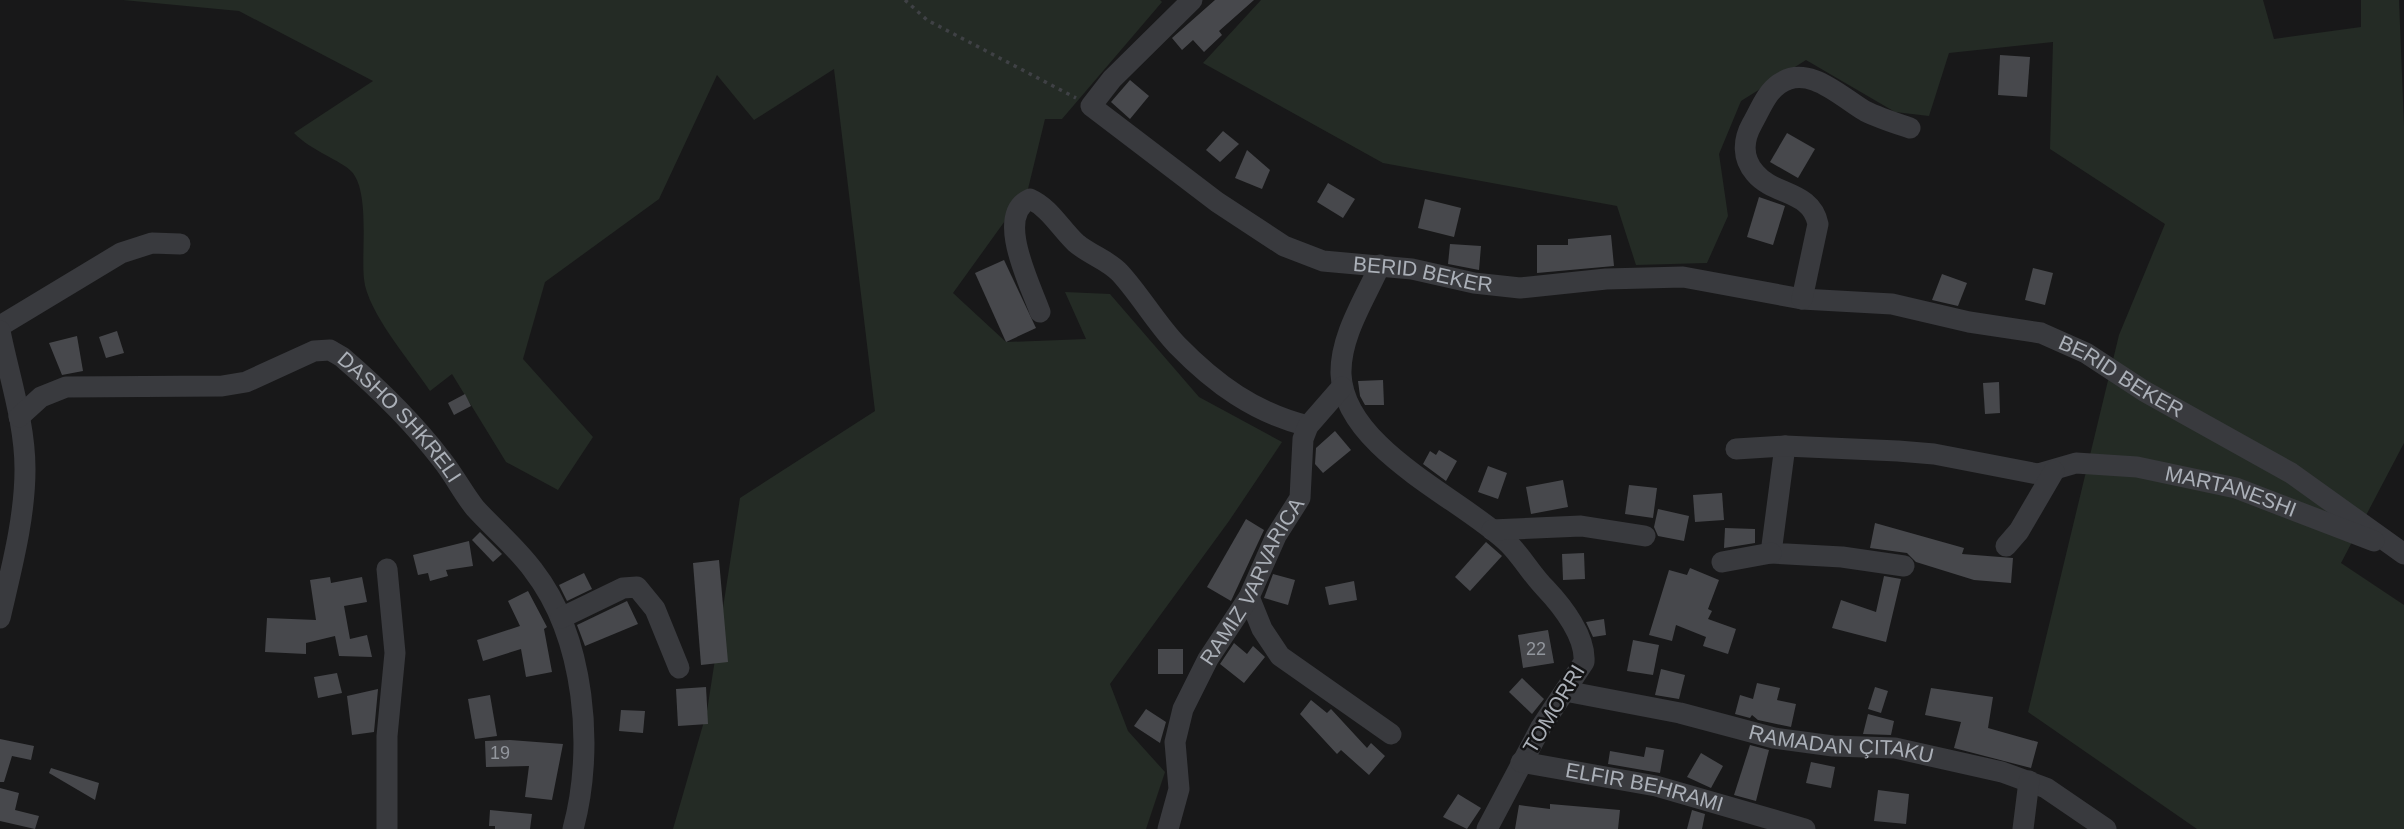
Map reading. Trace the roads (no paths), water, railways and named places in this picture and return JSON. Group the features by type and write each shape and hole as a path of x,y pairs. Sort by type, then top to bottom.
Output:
{"street":[{"name":"BERID BEKER","path":"1192,0 1112,79 1091,106 1217,202 1284,246 1323,261 1380,265 1496,287 1682,277 1802,299 1892,304 1969,322 2041,333 2065,341 2144,391 2291,473 2403,553"},
{"path":"1802,299 1818,224 1816,216 1806,202 1761,180 1746,158 1744,144 1749,130 1770,92 1791,78 1816,80 1866,111 1910,128"},
{"path":"1040,312 1014,232 1014,215 1021,203 1030,199 1040,204 1076,243 1119,272 1177,344 1212,376 1252,406 1274,417 1308,426 1342,387 1342,358 1349,333 1380,265"},
{"path":"0,326 121,253 152,243 180,244"},
{"path":"0,331 11,409 25,469 0,618"},
{"name":"DASHO SHKRELI","path":"11,409 66,387 222,386 246,382 314,351 330,350 363,376 417,429 474,506 533,569 561,618 577,680 585,748 583,786 573,829"},
{"name":"TOMORRI","path":"1342,387 1362,422 1393,457 1433,491 1510,545 1558,601 1581,642 1584,662 1521,762 1488,829"},
{"name":"RAMIZ VARVARICA","path":"1168,829 1179,789 1176,728 1197,678 1249,597 1276,536 1300,498 1303,439 1308,426"},
{"path":"1771,553 1785,446"},
{"name":"MARTANESHI","path":"1736,449 1785,446 1934,454 2038,474 2054,471 2065,465 2094,463 2192,477 2275,501 2403,553"},
{"path":"2006,546 2019,531 2054,471"},
{"path":"1492,530 1581,526 1645,536"},
{"path":"1722,562 1771,553 1842,557 1904,566"},
{"path":"387,569 395,653 387,736 387,829"},
{"path":"561,618 623,588 637,587 655,609 679,667"},
{"path":"1249,597 1262,629 1280,656 1391,734"},
{"name":"RAMADAN ÇITAKU","path":"1565,691 1680,713 1774,738 1917,752 2029,781 2071,802 2106,829"},
{"name":"ELFIR BEHRAMI","path":"1521,762 1656,786 1805,829"},
{"path":"2023,829 2029,781"}]}
